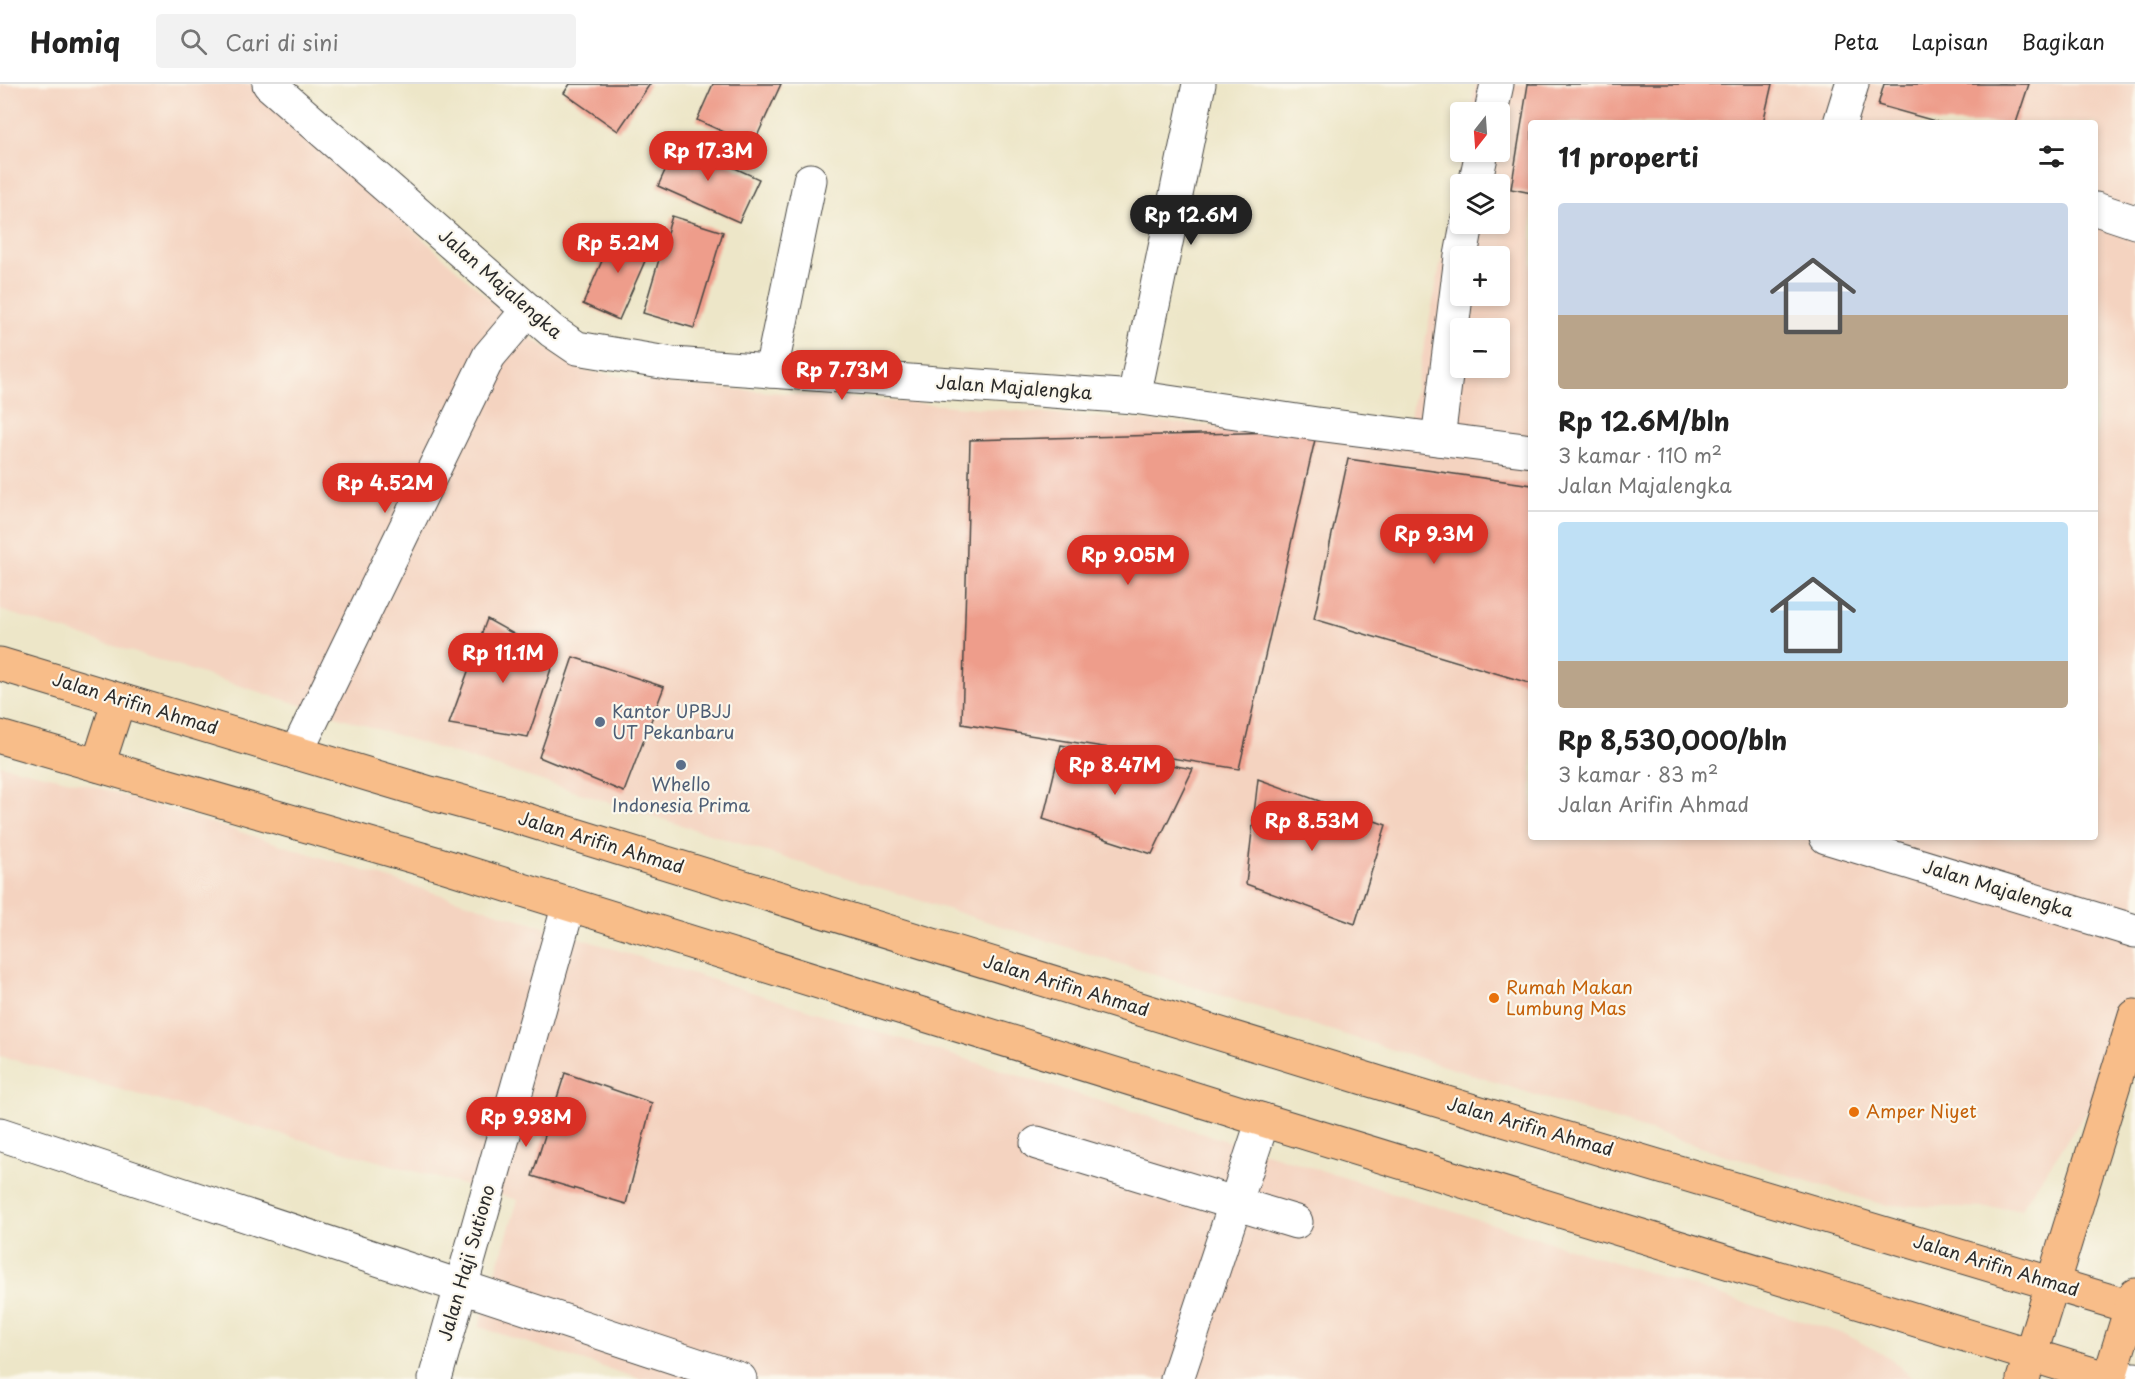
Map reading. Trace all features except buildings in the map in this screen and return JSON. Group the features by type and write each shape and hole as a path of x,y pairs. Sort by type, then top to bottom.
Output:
{"main road":[{"name":"Jalan Arifin Ahmad","path":"0,663 430,794 514,816 1383,1084 2052,1282 2133,1301"},
{"path":"98,765 119,700"},
{"path":"0,737 569,904 1263,1120 2026,1366 2109,1379 2133,1301"},
{"path":"2026,1366 2135,1017"}],"street":[{"name":"Jalan Majalengka","path":"269,84 552,331 577,348 674,364 1134,397 1317,424 1528,450"},
{"path":"1134,397 1199,84"},
{"path":"1493,102 1497,84"},
{"path":"1841,120 1852,84"},
{"path":"771,371 810,180"},
{"path":"2098,210 2135,222"},
{"path":"1438,439 1455,306"},
{"path":"296,753 489,356 528,310"},
{"name":"Jalan Majalengka","path":"1836,840 2135,931"},
{"name":"Jalan Haji Sutiono","path":"435,1379 569,904"},
{"path":"1177,1379 1263,1120"},
{"path":"0,1134 740,1379"},
{"path":"1037,1143 1296,1222"},
{"path":"2109,1379 2135,1379"}],"shaded area":[{"path":"0,84 253,84 534,340 583,370 669,384 1405,441 1450,217 1450,234 1510,234 1510,174 1459,174 1461,162 1510,162 1510,102 1473,102 1476,84 2135,84 2135,986 2103,1087 2021,1209 1884,1205 0,610"},
{"path":"0,765 93,786 1847,1335 1890,1358 1913,1379 640,1379 479,1327 518,1200 0,1056"}],"place":[{"name":"Kantor UPBJJ UT Pekanbaru","path":"600,722"},
{"name":"Whello Indonesia Prima","path":"681,765"},
{"name":"Rumah Makan Lumbung Mas","path":"1494,998"},
{"name":"Amper Niyet","path":"1854,1112"}]}
